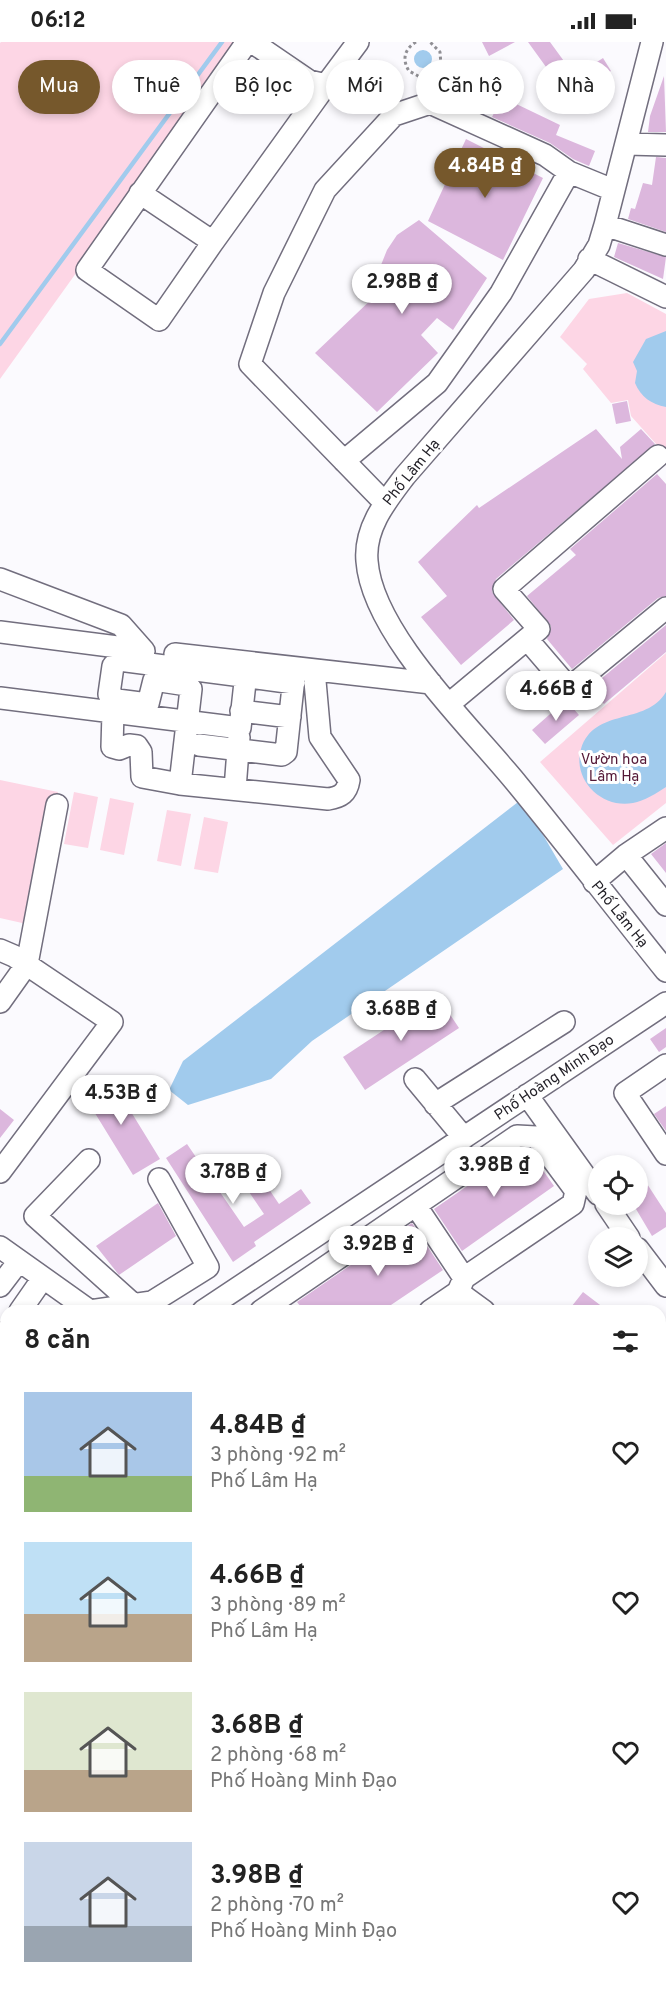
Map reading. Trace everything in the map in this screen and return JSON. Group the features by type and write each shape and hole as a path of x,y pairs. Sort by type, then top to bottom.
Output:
{"street":[{"path":"247,42 87,270 159,320 326,85 309,81 252,42"},
{"path":"345,60 358,42"},
{"name":"Phố Lâm Hạ","path":"652,42 599,245 584,270 413,467 385,503 369,538 366,560 379,608 431,683 518,784 666,971"},
{"path":"385,503 250,364 274,293 325,190 394,115 416,108"},
{"path":"455,114 545,154 569,172 613,190"},
{"path":"627,144 666,145"},
{"path":"344,461 437,382 501,293 569,172"},
{"path":"140,193 213,242"},
{"path":"605,225 666,245"},
{"path":"589,260 666,297"},
{"path":"449,704 539,629 504,589 658,456"},
{"path":"0,579 120,625 144,651"},
{"path":"527,639 569,688 666,608"},
{"path":"0,632 144,651 246,670"},
{"path":"180,784 191,689 187,685 154,680 148,704 113,698 109,694 115,662 119,660 431,683"},
{"path":"236,789 246,670"},
{"path":"199,745 282,755 286,752 290,717 301,673"},
{"path":"113,712 112,747 119,749 129,745 137,746 141,752 142,777 180,784 328,799 339,797 348,789 349,780 320,737 301,673"},
{"path":"0,698 187,722 290,717"},
{"path":"0,1002 27,964 57,805"},
{"path":"594,882 626,855 666,828"},
{"path":"626,855 666,905"},
{"path":"0,950 15,956 112,1022 0,1172"},
{"name":"Phố Hoàng Minh Đạo","path":"212,1305 527,1095 663,1011"},
{"path":"435,1104 564,1022"},
{"path":"666,1065 625,1093 666,1154"},
{"path":"415,1079 464,1138"},
{"path":"527,1095 588,1180"},
{"path":"270,1305 517,1136 523,1135 539,1140 576,1191 573,1204 469,1299 450,1305"},
{"path":"89,1160 35,1216 134,1305 152,1302 208,1268 159,1179"},
{"path":"416,1206 469,1299"},
{"path":"0,1247 81,1305"},
{"path":"0,1286 19,1261"},
{"path":"648,1262 666,1286"},
{"path":"24,1305 43,1278"}],"path":[{"path":"416,42 405,53 404,59 409,71 416,75"},
{"path":"430,42 440,52 441,60"}],"green space":[{"path":"242,42 229,60 213,60 213,82 201,99 201,60 112,60 112,114 190,114 0,379 0,43"},
{"path":"627,293 666,314 666,455 631,416 628,400 611,403 583,369 587,364 560,337 589,299"},
{"name":"Vườn hoa Lâm Hạ","path":"666,653 666,803 613,845 540,762"},
{"path":"0,780 58,792 31,925 0,918"},
{"path":"74,792 98,797 88,848 64,844"},
{"path":"110,798 134,803 124,855 100,850"},
{"path":"167,810 191,814 181,866 157,861"},
{"path":"204,817 228,822 218,873 194,869"}],"water":[{"path":"423,50 431,56 432,60 416,60 416,64 414,59 417,53"},
{"path":"666,331 666,407 651,402 640,392 635,383 637,371 633,362 646,339"},
{"path":"666,692 666,787 646,799 633,803 621,804 601,797 585,781 581,771 579,760 581,749 588,736 608,721 646,709"},
{"path":"522,799 563,869 312,1041 271,1079 188,1105 169,1090 183,1061"}],"building":[{"path":"482,42 515,42 489,56"},
{"path":"528,42 550,42 563,60 541,60"},
{"path":"664,76 666,132 648,132 650,116"},
{"path":"524,108 560,125 556,135 595,151 589,166 573,159 550,143 492,117 494,114 524,114"},
{"path":"466,139 543,178 503,260 428,221"},
{"path":"656,157 666,158 666,232 628,219 631,208 635,209 643,183 652,185"},
{"path":"419,220 487,278 453,330 437,318 421,335 438,353 377,412 315,353 376,295 375,280 387,250 397,235"},
{"path":"618,243 666,257 663,279 614,257"},
{"path":"627,401 631,421 616,424 612,404"},
{"path":"596,429 622,459 620,447 641,429 655,444 496,579 492,592 514,620 461,665 421,617 447,596 418,562 477,505 479,508"},
{"path":"657,474 666,484 666,596 658,598 572,669 547,639 551,626 527,596 576,555 570,549"},
{"path":"666,625 666,652 604,704 590,688"},
{"path":"566,700 579,715 545,744 532,730"},
{"path":"666,843 666,873 651,854"},
{"path":"437,995 459,1028 365,1090 343,1057"},
{"path":"666,1028 666,1047 659,1052 650,1039"},
{"path":"109,1076 160,1159 133,1175 82,1092"},
{"path":"666,1106 666,1131 654,1114"},
{"path":"0,1109 14,1120 0,1138"},
{"path":"187,1144 244,1227 264,1214 243,1183 258,1173 279,1204 301,1189 311,1203 254,1242 256,1246 233,1262 166,1158"},
{"path":"521,1149 528,1149 554,1186 462,1251 434,1209"},
{"path":"648,1185 666,1213 666,1227 652,1236 640,1215 648,1215"},
{"path":"158,1203 176,1236 119,1275 96,1246"},
{"path":"412,1223 443,1270 391,1305 299,1305 297,1302"},
{"path":"583,1292 600,1305 573,1305"}],"waterway":[{"path":"0,344 222,42"}]}
